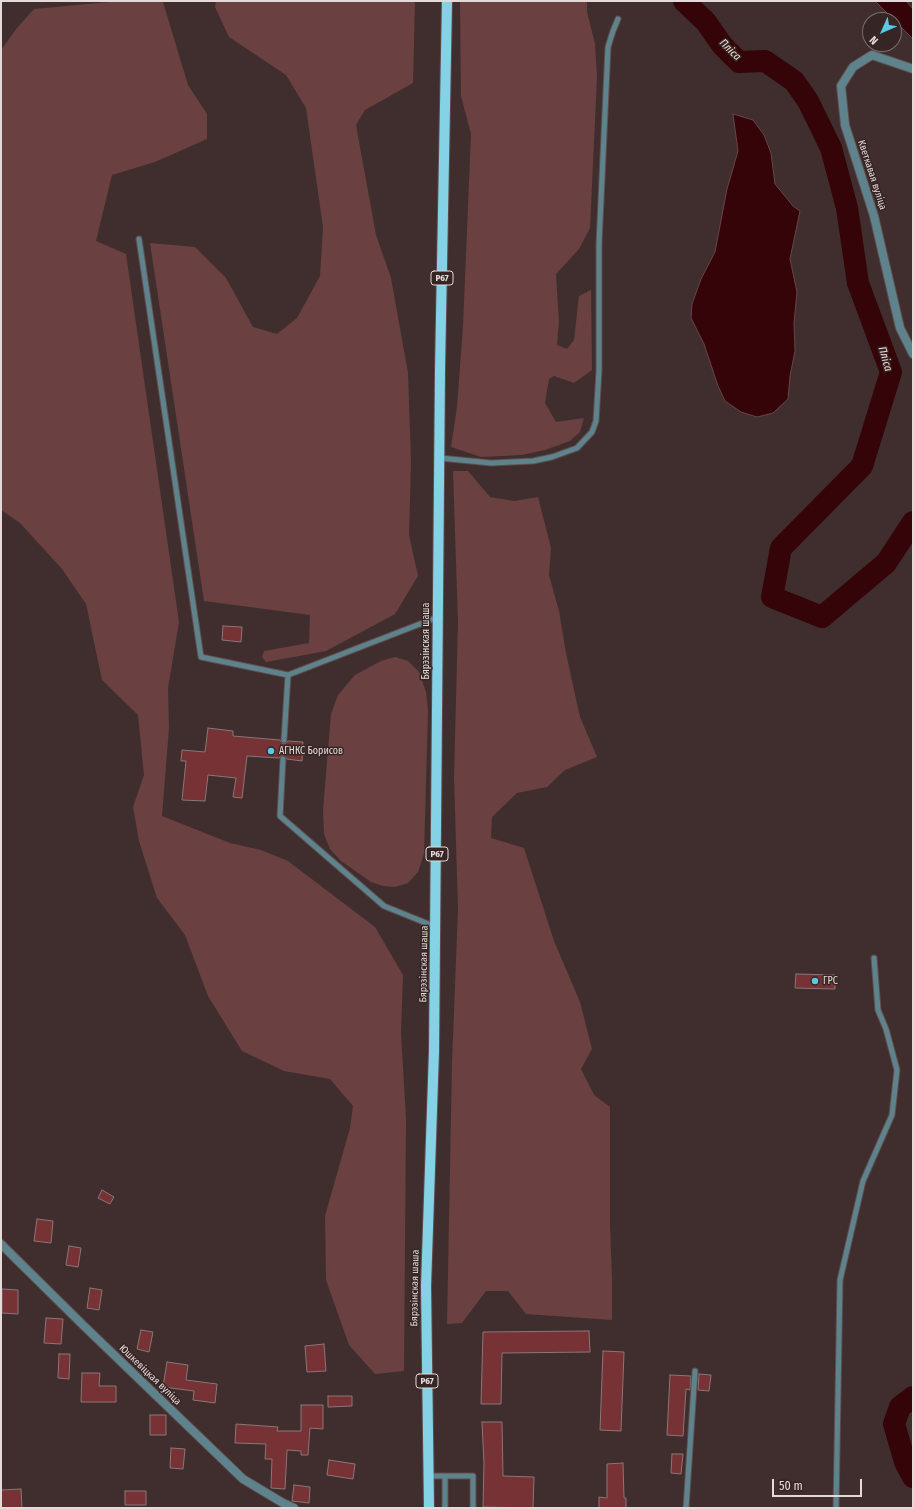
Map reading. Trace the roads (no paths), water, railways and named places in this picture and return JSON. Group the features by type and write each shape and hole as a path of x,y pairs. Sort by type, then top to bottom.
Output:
{"main road":[{"name":"Бярэзінская шаша","path":"429,1508 426,1286 434,1051 440,421 447,1"}],"street":[{"name":"Кветкавая вуліца","path":"913,69 872,54 853,67 841,86 845,125 874,216 900,328 913,354"},
{"name":"Юшкевіцкая вуліца","path":"1,1244 243,1479 283,1504 294,1508"}],"lane":[{"path":"440,458 491,462 533,460 552,457 577,448 592,432 596,421 599,371 599,244 608,47 618,20"},
{"path":"139,239 201,658 288,675 438,617"},
{"path":"284,740 288,675"},
{"path":"283,759 280,816 384,906 436,927"},
{"path":"836,1508 840,1280 864,1182 892,1115 897,1070 886,1029 878,1010 874,958"},
{"path":"686,1508 695,1371"},
{"path":"428,1476 473,1476 473,1508"},
{"path":"445,1476 445,1508"}],"waterway":[{"name":"Пліса","path":"684,1 706,22 722,45 739,62 765,61 794,81 808,101 831,148 847,208 858,283 891,372 862,466 781,548 772,597 822,617 886,563 913,522"},
{"path":"913,1397 900,1407 894,1424 905,1462 913,1477"}],"place":[{"name":"АГНКС Борисов","path":"271,751"},
{"name":"ГРС","path":"815,981"}]}
